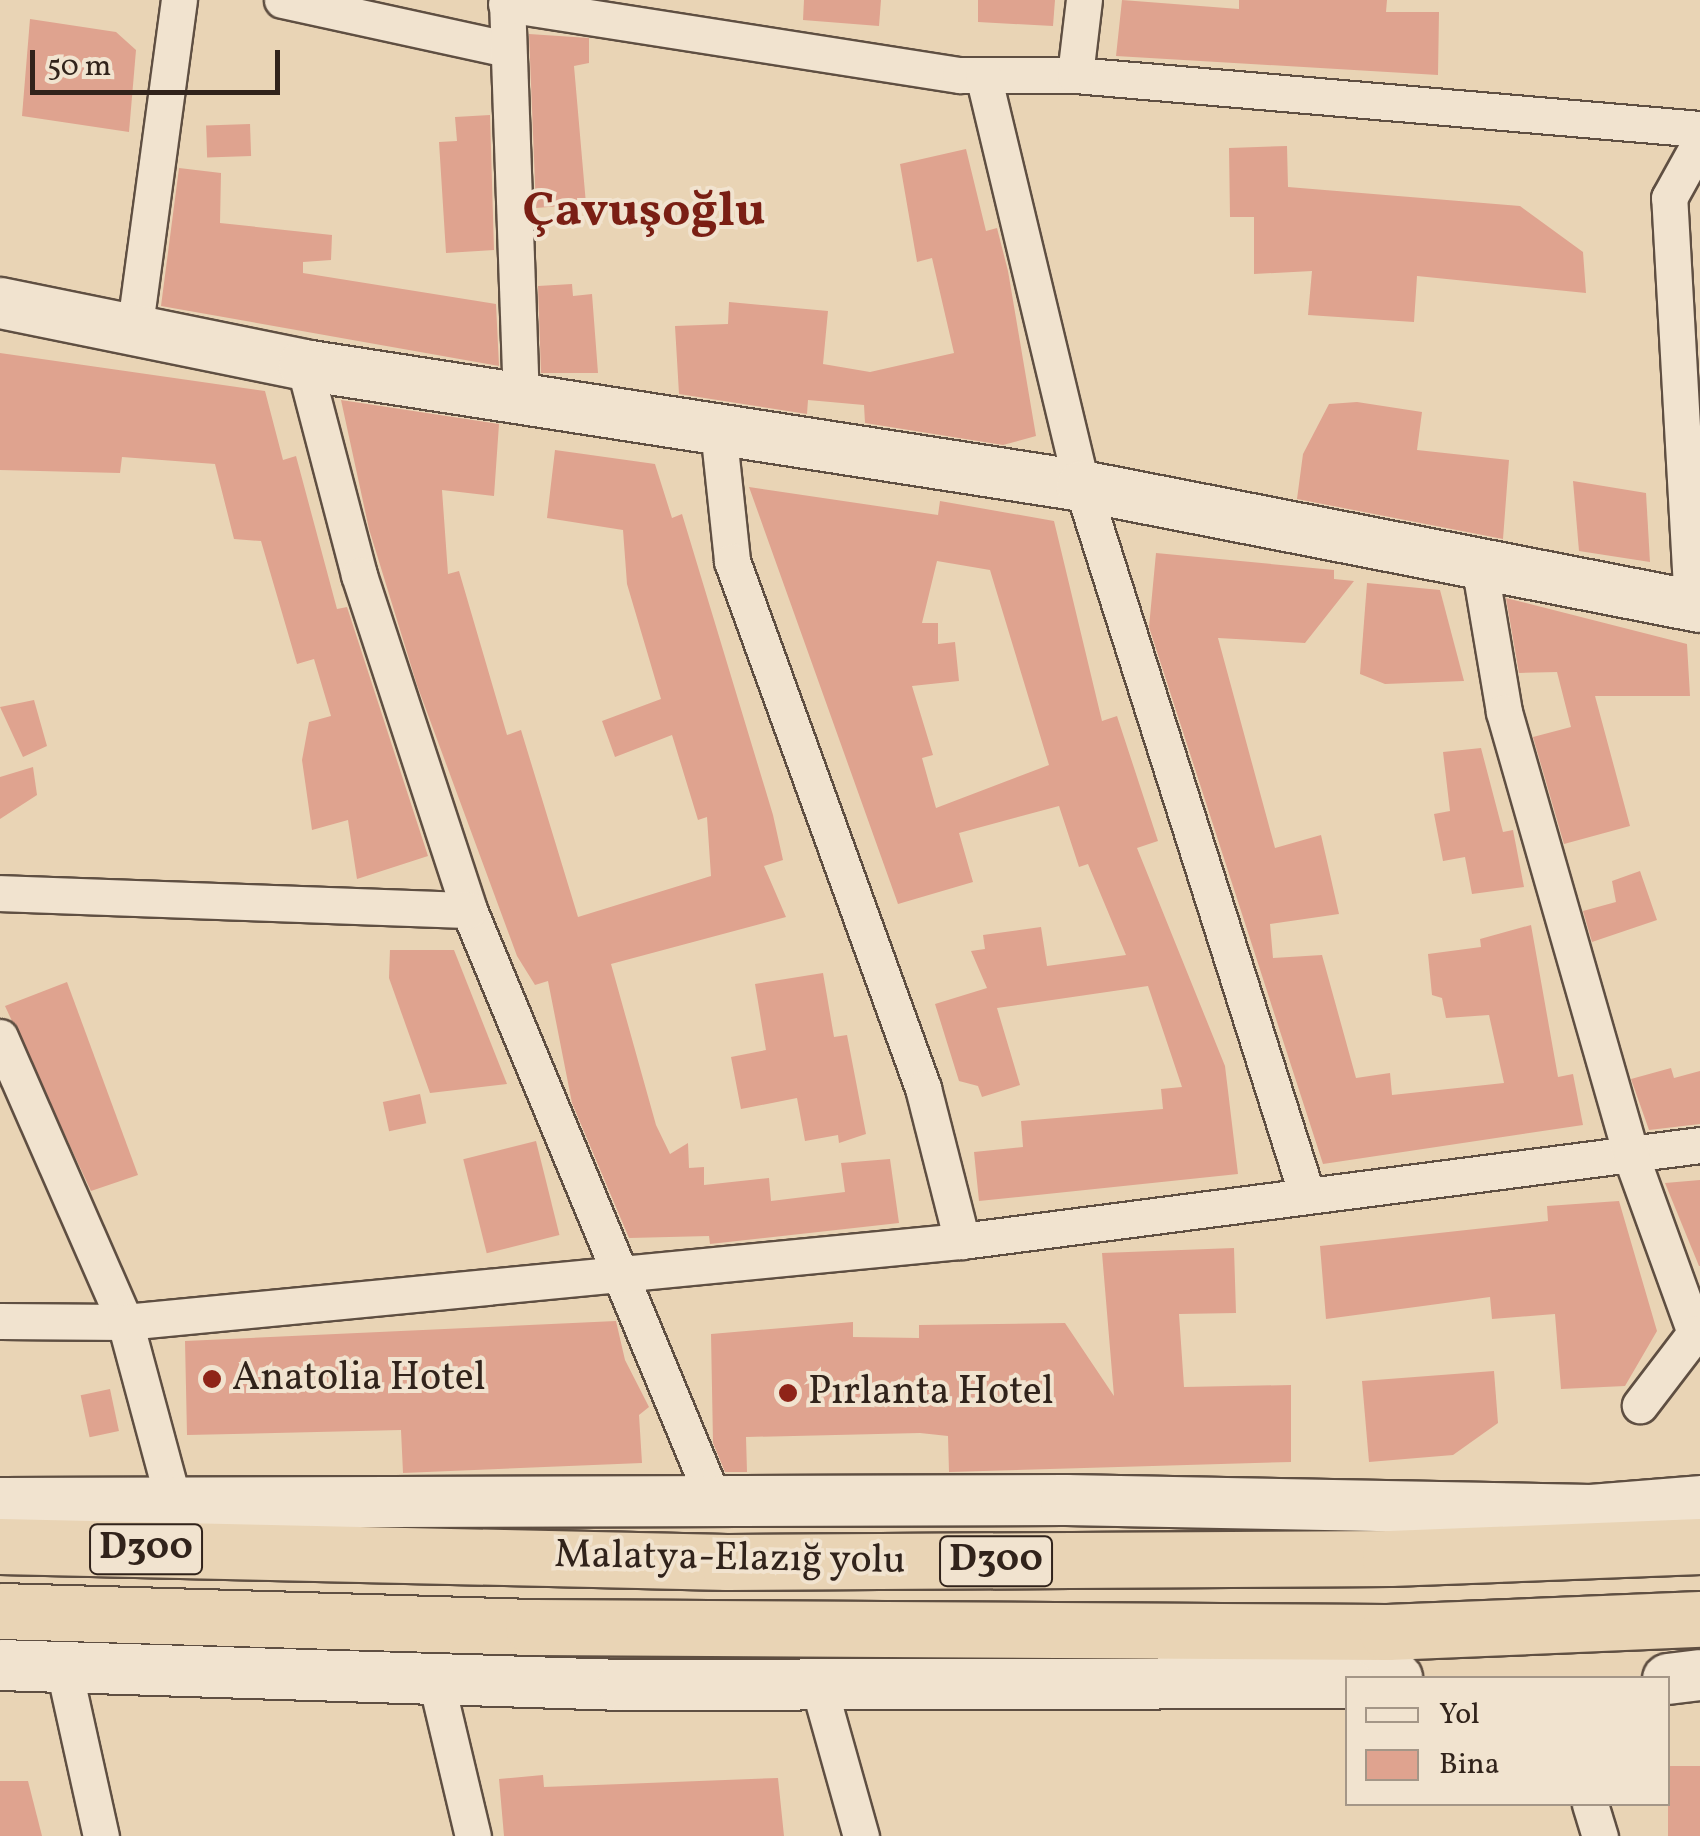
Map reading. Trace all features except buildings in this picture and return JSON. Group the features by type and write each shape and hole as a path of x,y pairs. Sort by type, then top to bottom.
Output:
{"highway":[{"name":"Malatya-Elazığ yolu","path":"0,1546 727,1562 1390,1558 1700,1546"},
{"name":"D300","path":"0,1612 533,1627 1387,1632 1700,1618"}],"main road":[{"path":"0,302 136,325 304,364 1082,486 1478,558 1696,606"},
{"path":"1066,1500 1390,1558"},
{"path":"0,1503 1066,1500 1591,1510 1700,1501"},
{"path":"182,1504 292,1552"},
{"path":"1179,1631 1388,1676"},
{"path":"0,1664 819,1687 1345,1683"},
{"path":"1670,1680 1700,1675"}],"street":[{"path":"136,325 179,0"},
{"path":"282,0 507,49"},
{"path":"1075,76 1084,0"},
{"path":"521,400 506,2 983,75 1075,76 1700,129"},
{"path":"983,75 1082,486 1306,1192"},
{"path":"1696,606 1669,198 1700,142"},
{"path":"304,364 359,575 469,910 628,1278 716,1503"},
{"path":"718,429 732,561 923,1088 962,1242"},
{"path":"1478,558 1504,712 1631,1156 1696,1332 1640,1405"},
{"path":"0,892 469,910"},
{"path":"0,1036 124,1322 182,1504"},
{"path":"0,1321 124,1322 628,1278 962,1242 1306,1192 1700,1145"},
{"path":"63,1665 101,1836"},
{"path":"435,1677 472,1836"},
{"path":"819,1687 861,1836"},
{"path":"1591,1806 1600,1836"}],"place":[{"name":"Anatolia Hotel","path":"212,1379"},
{"name":"Pırlanta Hotel","path":"788,1393"}],"district":[{"name":"Çavuşoğlu","path":"644,213"}]}
